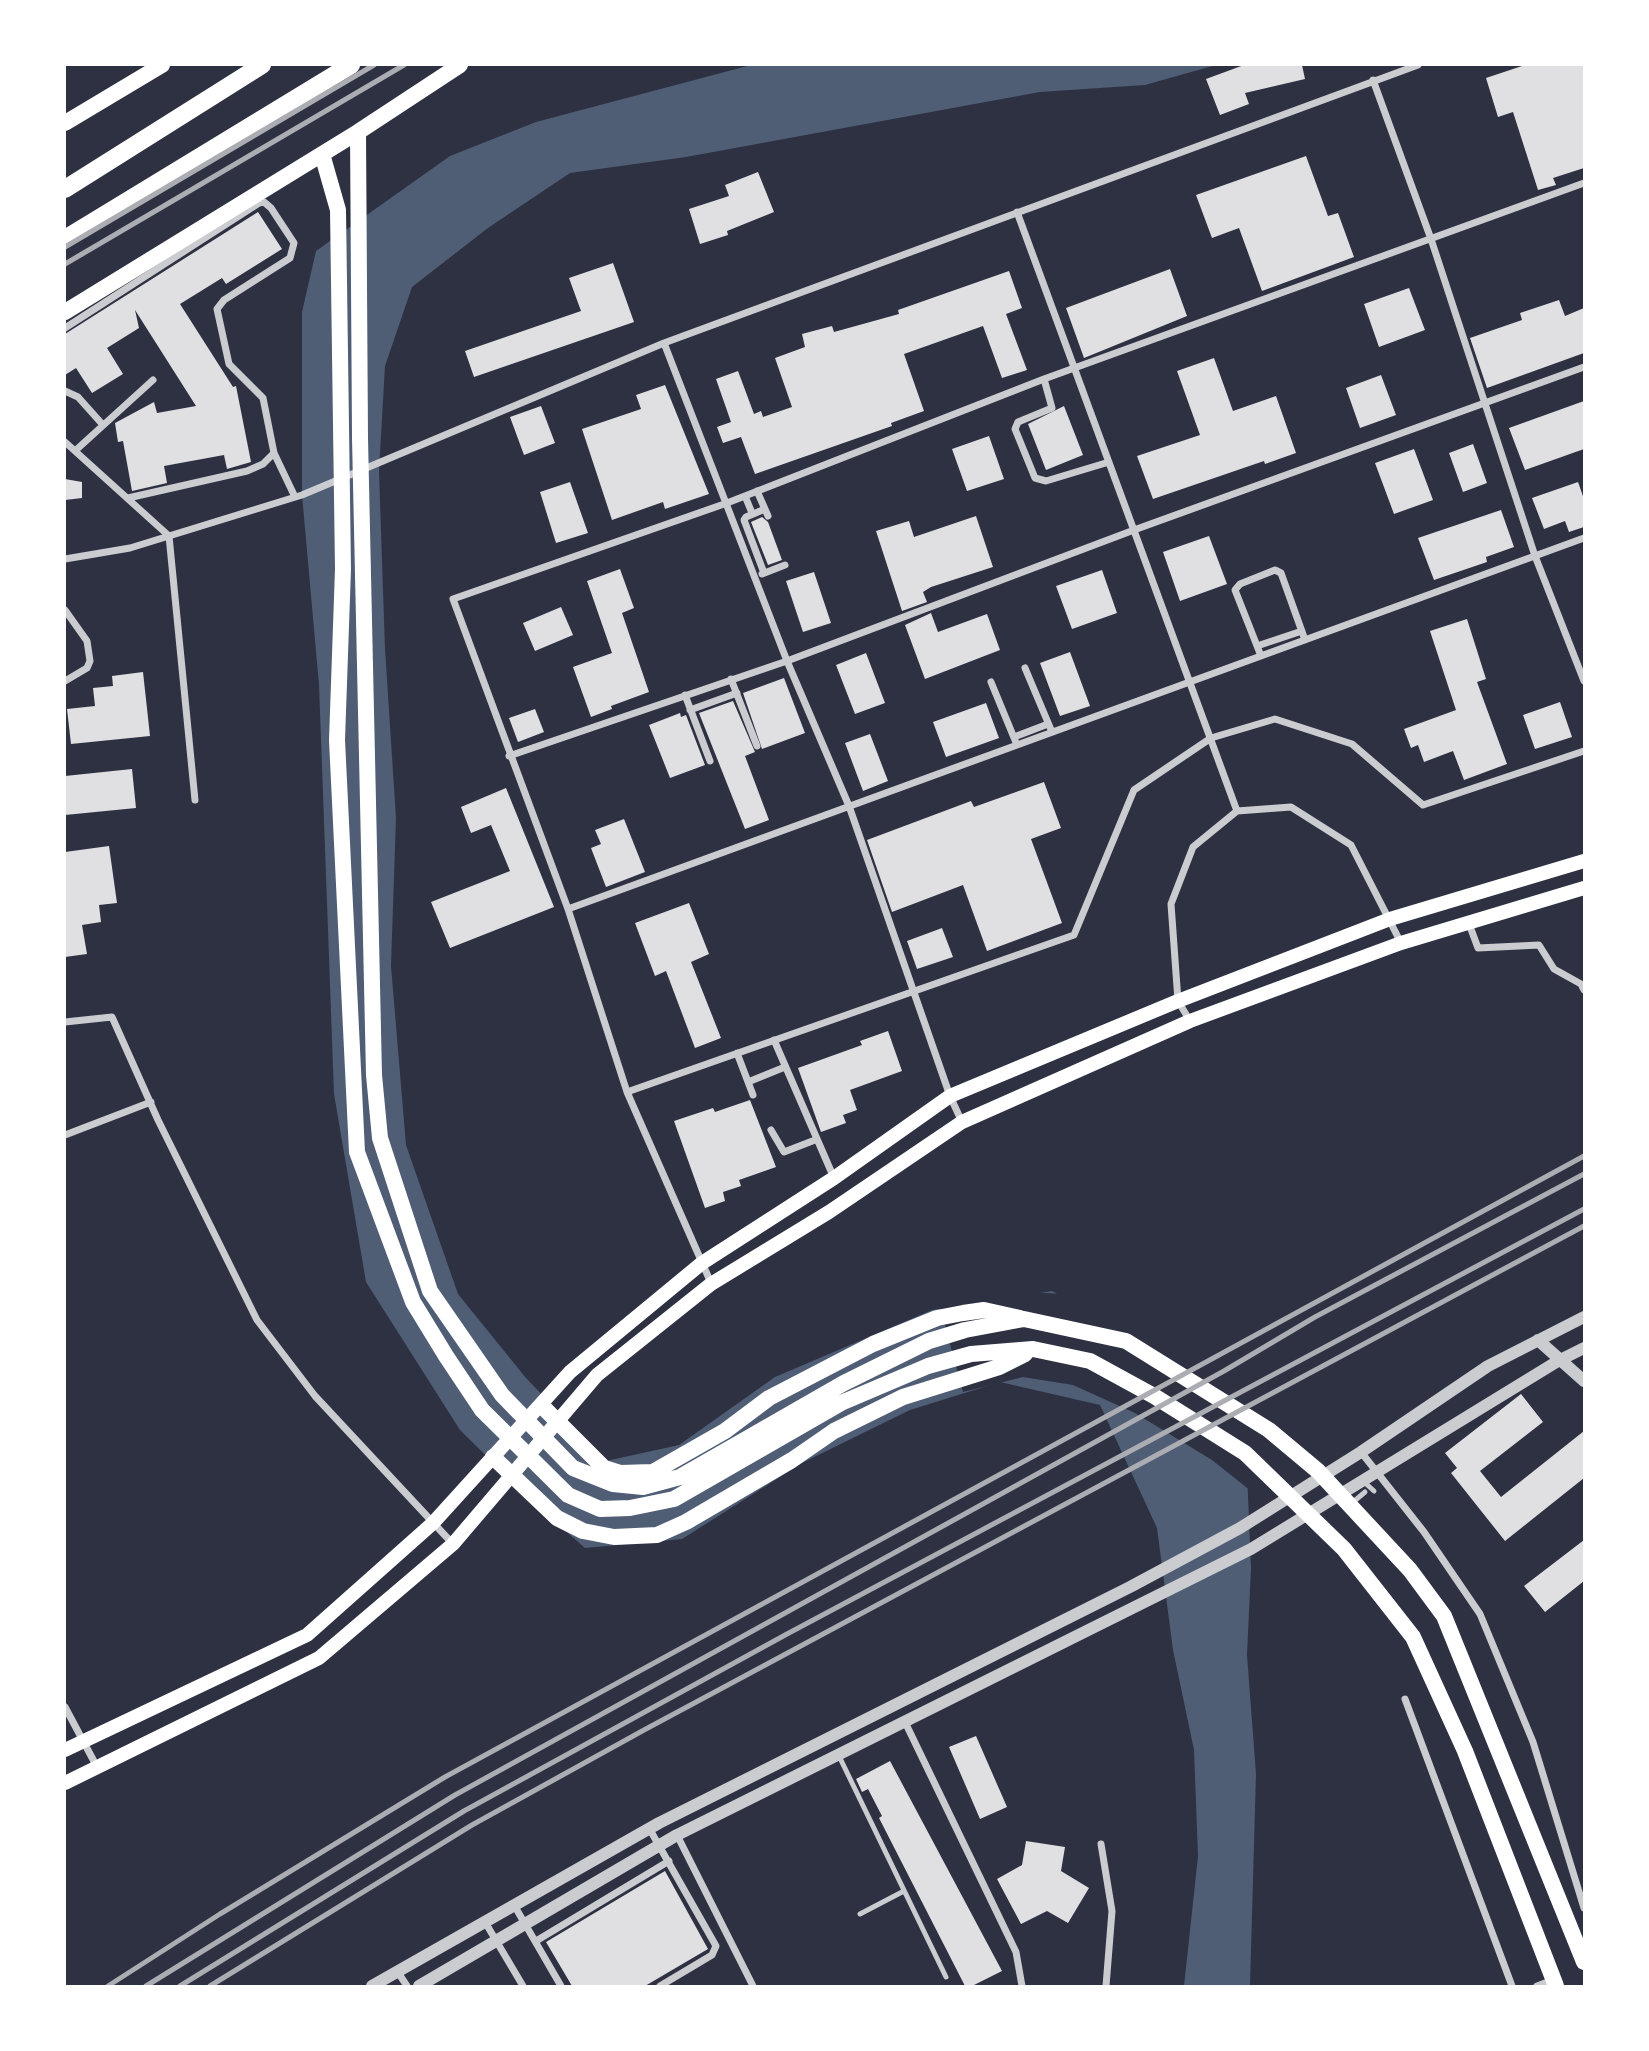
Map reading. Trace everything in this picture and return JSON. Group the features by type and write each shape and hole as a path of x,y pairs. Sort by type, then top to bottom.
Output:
{"highway":[{"path":"65,189 262,65"},
{"path":"65,239 351,65"}],"main road":[{"path":"65,123 162,65"},
{"path":"65,312 358,132 460,65"},
{"path":"358,132 374,1075 380,1138 430,1291 502,1395 573,1468 613,1484 643,1487 680,1477 756,1431 929,1341 965,1330 1024,1319"},
{"path":"322,154 338,210 344,569 337,740 356,1152 412,1302 482,1409 568,1495 600,1509 630,1508 674,1499 841,1403 928,1366 971,1354 1033,1349 1090,1361 1245,1453 1344,1549 1413,1637 1432,1675 1555,1983"},
{"path":"65,1750 307,1634 433,1523 458,1493 542,1406 570,1371 702,1263 834,1178 950,1097 1178,1001 1390,919 1584,861"},
{"path":"65,1783 319,1658 453,1544 597,1375 711,1284 829,1212 962,1122 1189,1021 1468,920 1584,888"},
{"path":"817,1189 829,1212"},
{"path":"542,1406 604,1468 620,1473 653,1472 725,1431 769,1398 873,1344 937,1318 984,1310 1126,1341 1269,1430 1318,1471 1410,1570 1444,1616 1584,1962"},
{"path":"493,1457 557,1518 583,1531 614,1537 657,1535 698,1516 792,1460 834,1431 903,1397 999,1367 1033,1349"}],"street":[{"path":"65,559 130,548 298,496 664,343 1418,65"},
{"path":"1373,80 1431,239 1535,556 1584,681"},
{"path":"711,1284 627,1092 568,909 453,599 727,503 1044,379 1584,183"},
{"path":"65,328 253,206 264,202 294,243 293,252 290,258 224,300 217,309 229,364 237,375 258,390 263,398 274,453 298,496"},
{"path":"1017,212 1237,811"},
{"path":"664,343 787,661 849,806 912,991 950,1097 962,1122"},
{"path":"509,755 787,661 1134,530 1584,368"},
{"path":"1044,379 1052,408 1018,422 1014,429 1035,478 1041,482 1046,481 1109,461"},
{"path":"76,450 153,380"},
{"path":"65,391 78,397 103,425"},
{"path":"65,442 170,536 195,800"},
{"path":"128,498 247,471 263,464 274,453"},
{"path":"757,491 767,512 752,513 744,520 764,573"},
{"path":"745,496 752,513"},
{"path":"741,542 751,538"},
{"path":"568,909 849,806 1050,728 1190,682 1261,656 1304,636 1584,538"},
{"path":"749,561 758,557"},
{"path":"755,577 785,565"},
{"path":"1261,656 1235,590 1240,584 1275,570 1281,573 1304,636"},
{"path":"65,610 87,642 90,661 87,668 65,681"},
{"path":"1257,646 1304,636"},
{"path":"1025,668 1050,728"},
{"path":"731,680 757,746"},
{"path":"991,682 1016,741"},
{"path":"690,710 737,693"},
{"path":"685,695 710,761"},
{"path":"627,1092 1074,934 1100,866 1134,790 1210,738 1275,719 1352,744 1423,805 1584,751"},
{"path":"1189,1021 1178,1001 1171,904 1193,847 1237,811 1291,807 1351,845 1401,943"},
{"path":"1468,920 1478,948 1539,945 1554,969 1581,984 1584,990"},
{"path":"65,1022 112,1017 257,1320 315,1396 453,1544"},
{"path":"774,1040 815,1140 834,1178"},
{"path":"737,1053 753,1095"},
{"path":"748,1082 785,1067"},
{"path":"65,1135 151,1102"},
{"path":"771,1130 784,1152 815,1140"},
{"path":"372,1986 649,1828 1130,1587 1240,1528 1361,1452 1488,1366 1584,1317"},
{"path":"1538,1340 1558,1361 1584,1381"},
{"path":"419,1986 677,1835 1134,1610 1251,1549 1364,1486 1378,1473 1558,1361 1584,1348"},
{"path":"1361,1452 1424,1532 1480,1614 1533,1742 1584,1908"},
{"path":"1405,1699 1512,1986"},
{"path":"65,1707 97,1767"},
{"path":"905,1722 1016,1952 1022,1986"},
{"path":"649,1828 716,1946 712,1955 660,1986"},
{"path":"677,1835 753,1986"},
{"path":"1101,1844 1112,1911 1105,1986"},
{"path":"536,1941 668,1861"},
{"path":"514,1905 561,1986"},
{"path":"485,1922 523,1986"},
{"path":"397,1971 407,1986"},
{"path":"1537,1986 1555,1983"}],"lane":[{"path":"1350,1505 1364,1486 1374,1491"},
{"path":"838,1755 946,1977"},
{"path":"860,1914 904,1891"}],"water":[{"path":"751,65 1216,65 1145,85 1040,92 686,157 570,173 488,228 412,287 385,366 379,471 385,649 396,818 391,966 406,1145 458,1294 526,1378 606,1461 679,1445 775,1377 932,1310 1052,1291 1174,1357 1247,1472 1251,1568 1247,1655 1256,1774 1250,1986 1184,1986 1198,1856 1194,1750 1173,1650 1157,1528 1100,1405 1000,1382 910,1410 802,1463 682,1539 585,1548 538,1507 460,1430 366,1282 334,1094 319,685 302,495 302,312 316,251 450,156 536,122"}],"pier":[{"path":"1026,1292 1064,1294 1177,1355 1250,1471 1251,1491 1212,1460 1135,1413 1073,1385 1023,1377 963,1392 940,1307"}],"building":[{"path":"1244,65 1302,65 1305,79 1245,93 1249,104 1220,115 1206,79"},
{"path":"1525,65 1584,65 1584,168 1553,178 1556,185 1538,190 1513,112 1498,117 1486,78"},
{"path":"1306,156 1328,216 1338,213 1354,257 1262,291 1239,228 1212,238 1196,195"},
{"path":"758,172 774,212 727,231 728,235 700,244 689,209 729,196 725,185"},
{"path":"258,212 282,249 226,284 222,278 180,304 233,387 236,386 251,462 227,469 224,455 164,466 167,483 132,491 123,441 118,442 115,423 154,402 157,413 196,406 135,310 139,328 107,348 123,374 92,393 76,368 65,375 65,334"},
{"path":"613,263 634,322 474,377 465,351 581,311 569,278"},
{"path":"1170,269 1187,316 1084,358 1066,308"},
{"path":"1009,271 1022,308 1006,314 1027,370 1002,378 983,326 904,354 924,411 891,423 892,426 755,474 741,437 723,443 717,427 731,422 716,379 738,371 754,414 761,411 763,417 792,407 775,358 805,347 802,334 832,326 834,332 899,314 898,310"},
{"path":"1409,288 1425,330 1379,347 1364,304"},
{"path":"1559,300 1565,316 1584,308 1584,353 1487,388 1470,338 1522,320 1520,313"},
{"path":"1214,358 1233,411 1276,396 1296,453 1265,464 1264,461 1153,499 1137,456 1200,435 1177,371"},
{"path":"1381,375 1396,415 1360,428 1346,388"},
{"path":"665,385 709,494 665,509 663,502 612,520 582,429 641,409 636,395"},
{"path":"1584,401 1584,449 1525,470 1509,428"},
{"path":"541,406 555,443 524,455 510,417"},
{"path":"1064,406 1083,455 1046,470 1028,424"},
{"path":"989,436 1004,479 967,491 952,449"},
{"path":"1473,444 1487,483 1463,492 1449,453"},
{"path":"1414,449 1433,500 1394,514 1375,463"},
{"path":"65,479 82,482 82,498 65,500"},
{"path":"570,482 588,533 556,543 540,492"},
{"path":"1578,482 1584,499 1584,527 1569,532 1565,521 1544,529 1532,498"},
{"path":"1501,510 1514,547 1486,557 1487,562 1434,580 1418,538"},
{"path":"976,516 993,567 931,587 923,592 927,602 902,611 876,531 909,521 914,537"},
{"path":"762,517 768,522 782,560 768,565 751,522"},
{"path":"1209,536 1227,584 1180,601 1163,552"},
{"path":"620,569 634,608 622,613 649,692 611,706 612,709 591,717 573,667 612,653 587,581"},
{"path":"1102,570 1117,613 1072,629 1056,586"},
{"path":"814,572 831,623 803,632 786,581"},
{"path":"561,607 573,635 535,651 523,623"},
{"path":"931,613 938,632 987,614 1000,650 925,679 905,625"},
{"path":"1467,619 1486,679 1477,682 1507,764 1464,780 1453,751 1424,762 1418,745 1411,748 1404,729 1456,710 1430,631"},
{"path":"1070,652 1090,706 1060,716 1040,663"},
{"path":"866,653 885,703 855,714 836,665"},
{"path":"143,672 150,736 71,744 67,709 95,706 93,688 113,686 112,676"},
{"path":"784,678 805,733 762,749 743,693"},
{"path":"733,701 755,752 745,756 769,820 745,829 699,713"},
{"path":"1560,702 1572,737 1535,749 1523,715"},
{"path":"986,703 999,738 946,757 933,722"},
{"path":"535,709 544,732 518,742 509,718"},
{"path":"680,713 681,717 686,715 705,765 670,778 649,725"},
{"path":"870,734 888,781 863,791 845,743"},
{"path":"132,769 136,808 65,815 65,776"},
{"path":"1044,782 1061,828 1031,839 1062,923 987,951 963,885 892,912 867,840 971,801 974,807"},
{"path":"506,788 554,907 450,948 431,902 510,871 491,825 471,833 461,807"},
{"path":"624,819 645,872 606,887 591,848 601,844 595,830"},
{"path":"109,846 117,903 99,905 101,922 82,925 87,954 65,957 65,852"},
{"path":"689,903 709,954 691,962 721,1038 695,1048 666,971 655,976 635,923"},
{"path":"942,928 953,957 917,969 907,941"},
{"path":"888,1031 902,1071 850,1090 857,1110 843,1115 846,1123 821,1132 798,1068 862,1045 860,1041"},
{"path":"750,1100 776,1167 739,1180 741,1186 723,1192 725,1201 705,1208 674,1121 713,1108 715,1112"},
{"path":"1521,1394 1543,1422 1480,1471 1501,1497 1584,1431 1584,1478 1505,1541 1451,1473 1457,1468 1445,1453"},
{"path":"1584,1540 1584,1581 1545,1612 1524,1586"},
{"path":"976,1736 1007,1807 980,1819 949,1747"},
{"path":"890,1761 1002,1971 972,1986 965,1986 879,1818 882,1816 868,1789 862,1792 856,1779"},
{"path":"1026,1841 1065,1847 1061,1871 1089,1888 1068,1923 1047,1911 1021,1924 997,1879 1022,1865"},
{"path":"665,1871 708,1949 645,1986 572,1986 546,1942"}],"railway":[{"path":"65,247 374,65"},
{"path":"65,264 404,65"},
{"path":"108,1986 220,1914 445,1777 1584,1156"},
{"path":"146,1986 455,1795 1224,1371 1315,1317 1584,1174"},
{"path":"180,1986 464,1811 787,1634 1584,1209"},
{"path":"210,1986 472,1825 1584,1226"}]}
